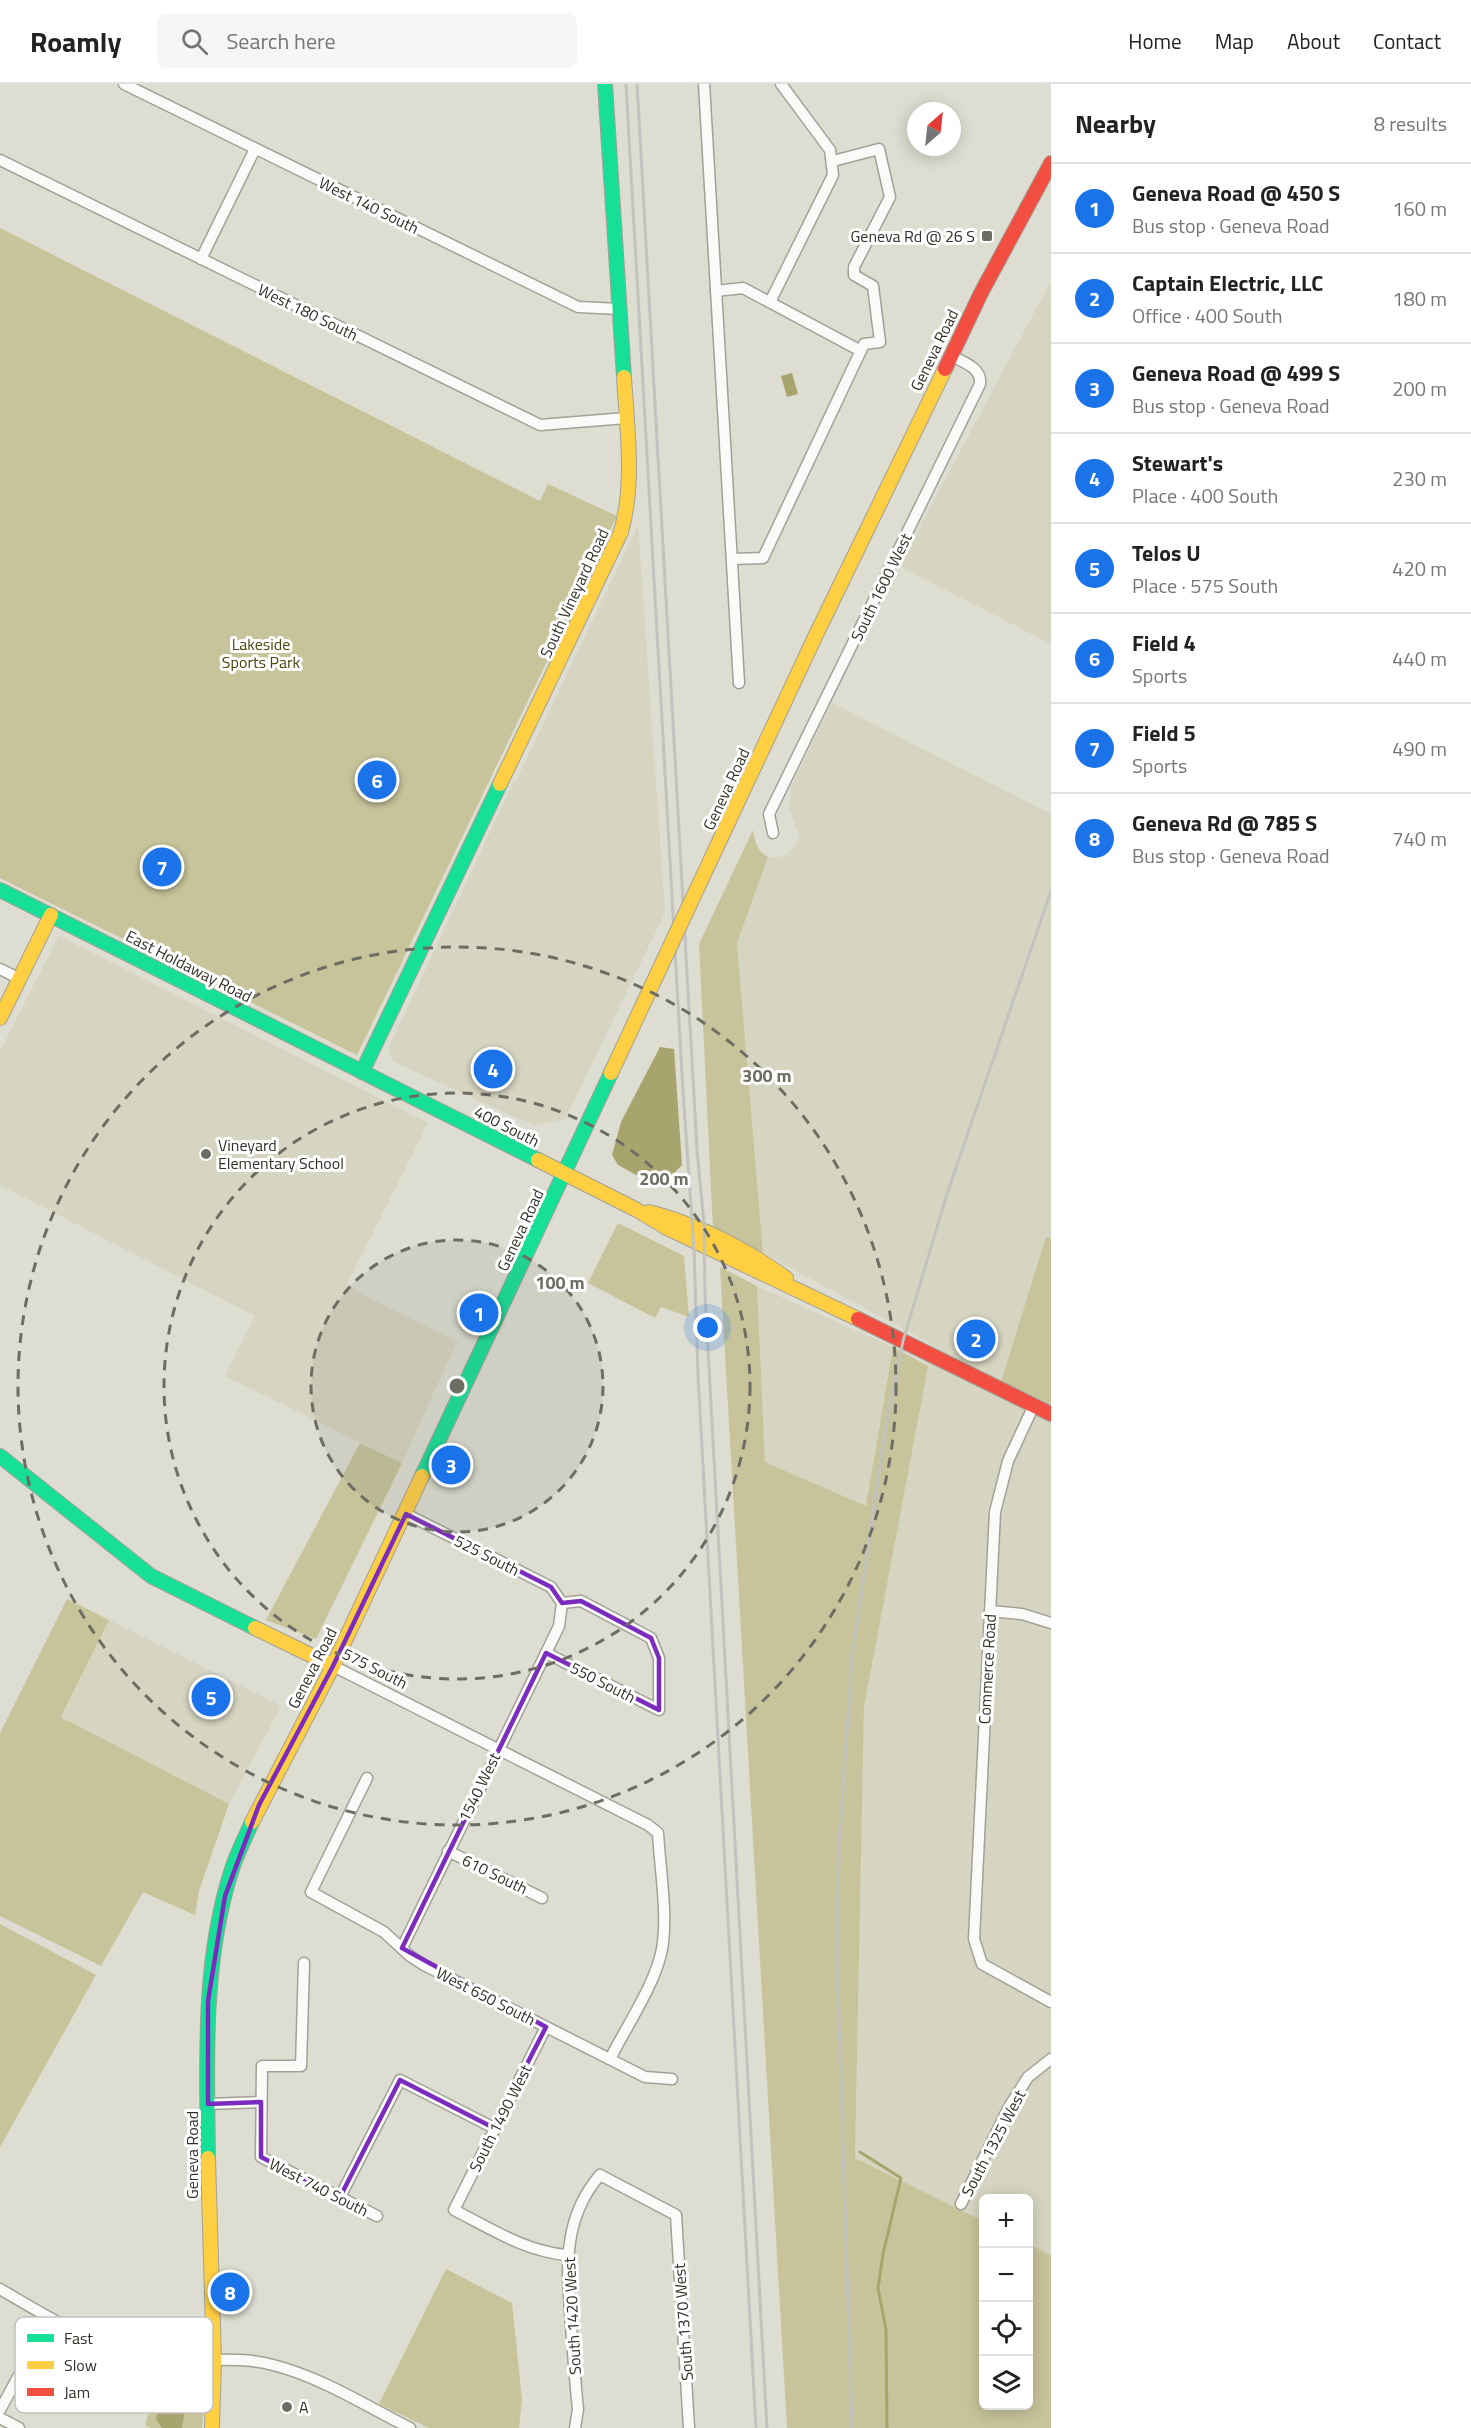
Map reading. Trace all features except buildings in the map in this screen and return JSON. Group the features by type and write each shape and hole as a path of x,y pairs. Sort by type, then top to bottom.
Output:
{"street":[{"name":"West 140 South","path":"124,84 578,307 620,309"},
{"name":"South Vineyard Road","path":"362,1072 621,532 627,511 630,476 605,84"},
{"path":"704,84 739,683"},
{"path":"770,302 833,175 830,150 781,84"},
{"path":"201,260 255,149"},
{"path":"733,560 763,558 864,344 880,342 873,286 854,274 854,267 890,197 879,149 833,161"},
{"name":"West 180 South","path":"0,160 540,425 626,418"},
{"name":"Geneva Road","path":"213,2317 209,2204 208,2001 217,1935 231,1872 259,1805 333,1665 406,1514 814,639 950,356 1012,234 1051,164"},
{"path":"716,291 743,288 861,351"},
{"name":"South 1600 West","path":"772,833 769,814 980,384 979,374 972,367 950,356"},
{"name":"East Holdaway Road","path":"0,890 362,1072"},
{"path":"0,1018 51,915"},
{"path":"0,969 20,979"},
{"name":"400 South","path":"362,1072 637,1210 667,1228 773,1280 800,1290 1051,1414"},
{"name":"Commerce Road","path":"1034,1406 1008,1461 995,1512 974,1939 982,1964 1051,2002"},
{"name":"575 South","path":"0,1456 152,1576 333,1665 648,1825 658,1833 662,1949 656,1970 610,2058"},
{"name":"525 South","path":"406,1514 551,1587 562,1603"},
{"name":"550 South","path":"546,1653 659,1710 659,1658 651,1638 581,1601 562,1603"},
{"name":"1540 West","path":"402,1948 559,1626 562,1603"},
{"path":"990,1611 1022,1614 1051,1623"},
{"name":"West 650 South","path":"367,1779 311,1892 384,1932 424,1965 645,2077 672,2079"},
{"name":"610 South","path":"448,1851 542,1898"},
{"path":"208,2104 261,2102 262,2066 300,2066 304,1963"},
{"name":"South 1490 West","path":"546,2027 454,2210 517,2242 553,2254 567,2255"},
{"name":"South 1325 West","path":"961,2204 1009,2107 1028,2077 1051,2059"},
{"path":"340,2197 400,2080 494,2128"},
{"name":"West 740 South","path":"261,2102 261,2157 377,2216"},
{"name":"South 1370 West","path":"600,2175 676,2216 689,2428"},
{"name":"South 1420 West","path":"575,2428 578,2409 567,2255 575,2220 587,2190 600,2175"},
{"path":"0,2289 48,2317"},
{"name":"Geneva Road","path":"213,2329 213,2394"},
{"path":"214,2360 269,2364 292,2371 410,2428"},
{"path":"0,2410 15,2382"},
{"name":"Geneva Road","path":"212,2413 212,2428"},
{"path":"0,2418 19,2428"}],"highlighted area":[{"path":"406,1514 551,1587 562,1603 581,1601 651,1638 659,1658 659,1710 546,1653 402,1948 546,2027 494,2128 400,2080 340,2197 261,2157 261,2102 208,2104 208,2001 225,1896 259,1805 333,1666"}],"shaded area":[{"path":"1051,281 1051,644 899,566"},
{"path":"792,373 798,394 787,397 781,376"},
{"path":"638,525 665,913 565,1119 534,1126 392,1061 388,1049"},
{"path":"832,703 1051,814 1051,2255 1033,2246 1033,2194 979,2194 979,2219 855,2158 864,1707 931,1344 763,1253 737,942 768,857 788,854 796,846 799,834 789,809 791,787"},
{"name":"Vineyard Elementary School","path":"59,936 428,1123 347,1284 363,1295 457,1341 402,1463 225,1376 255,1316 0,1185 0,1051"},
{"path":"660,1047 674,1049 682,1165 668,1179 655,1185 618,1165 612,1155 621,1122"},
{"path":"757,1286 893,1347 866,1506 765,1462"},
{"path":"109,1620 281,1706 229,1804 61,1717"},
{"path":"157,2413 184,2413 182,2428 162,2428 156,2419"}],"green space":[{"name":"Lakeside Sports Park","path":"0,228 540,501 548,484 617,516 357,1055 0,878"},
{"path":"753,830 757,846 768,857 737,943 763,1253 713,1229 699,944"},
{"path":"618,1223 684,1256 689,1317 661,1307 655,1318 588,1283"},
{"path":"1046,1237 1051,1238 1051,1405 1001,1382"},
{"path":"720,1267 757,1286 765,1462 866,1506 893,1347 928,1366 864,1707 855,2158 979,2219 979,2410 1033,2410 1033,2246 1051,2255 1051,2428 787,2428"},
{"path":"360,1443 402,1463 316,1639 266,1620"},
{"path":"67,1599 109,1620 61,1717 229,1804 199,1891 195,1915 143,1892 101,1966 0,1916 0,1733"},
{"path":"0,1924 96,1975 0,2147"},
{"path":"446,2269 512,2303 522,2400 519,2428 429,2428 379,2404"},
{"path":"148,2413 203,2413 202,2428 151,2428 145,2425"}],"waterway":[{"path":"860,2152 901,2178 883,2254 878,2288 886,2330 887,2428"}],"railway":[{"path":"626,84 694,1250 698,1375 756,2428"},
{"path":"637,84 697,1150 704,1224 705,1294 767,2428"},
{"path":"852,2428 837,1956 839,1845 852,1658 884,1437 903,1341 947,1194 1051,891"}],"traffic: fast":[{"path":"605,84 624,377"},
{"path":"362,1072 500,784"},
{"path":"0,890 538,1160"},
{"path":"422,1476 611,1073"},
{"path":"0,1456 151,1576 255,1628"},
{"path":"208,2158 208,2014 215,1942 231,1872 252,1822"}],"traffic: slow":[{"path":"814,639 945,369"},
{"path":"500,784 621,532 629,475 624,377"},
{"path":"660,968 814,639"},
{"path":"0,1018 51,915"},
{"path":"611,1073 660,968"},
{"path":"538,1160 637,1210 667,1228 858,1319"},
{"path":"649,1212 668,1217 720,1239 754,1257 786,1278"},
{"path":"252,1822 333,1666 422,1476"},
{"path":"255,1628 333,1666"},
{"path":"208,2158 213,2317"},
{"path":"213,2326 213,2394"},
{"path":"212,2413 212,2428"}],"traffic: jam":[{"path":"945,369 981,293 1051,163"},
{"path":"858,1319 1051,1414"}],"place":[{"name":"Geneva Rd @ 26 S","path":"987,236"},
{"name":"Field 4","path":"377,780"},
{"name":"Field 5","path":"162,867"},
{"name":"Stewart's","path":"493,1069"},
{"name":"Vineyard Elementary School","path":"206,1154"},
{"name":"Geneva Road @ 450 S","path":"479,1313"},
{"name":"Captain Electric, LLC","path":"976,1339"},
{"name":"Geneva Road @ 499 S","path":"451,1465"},
{"name":"Telos U","path":"211,1697"},
{"name":"Geneva Rd @ 785 S","path":"230,2292"},
{"name":"A","path":"287,2407"}]}
